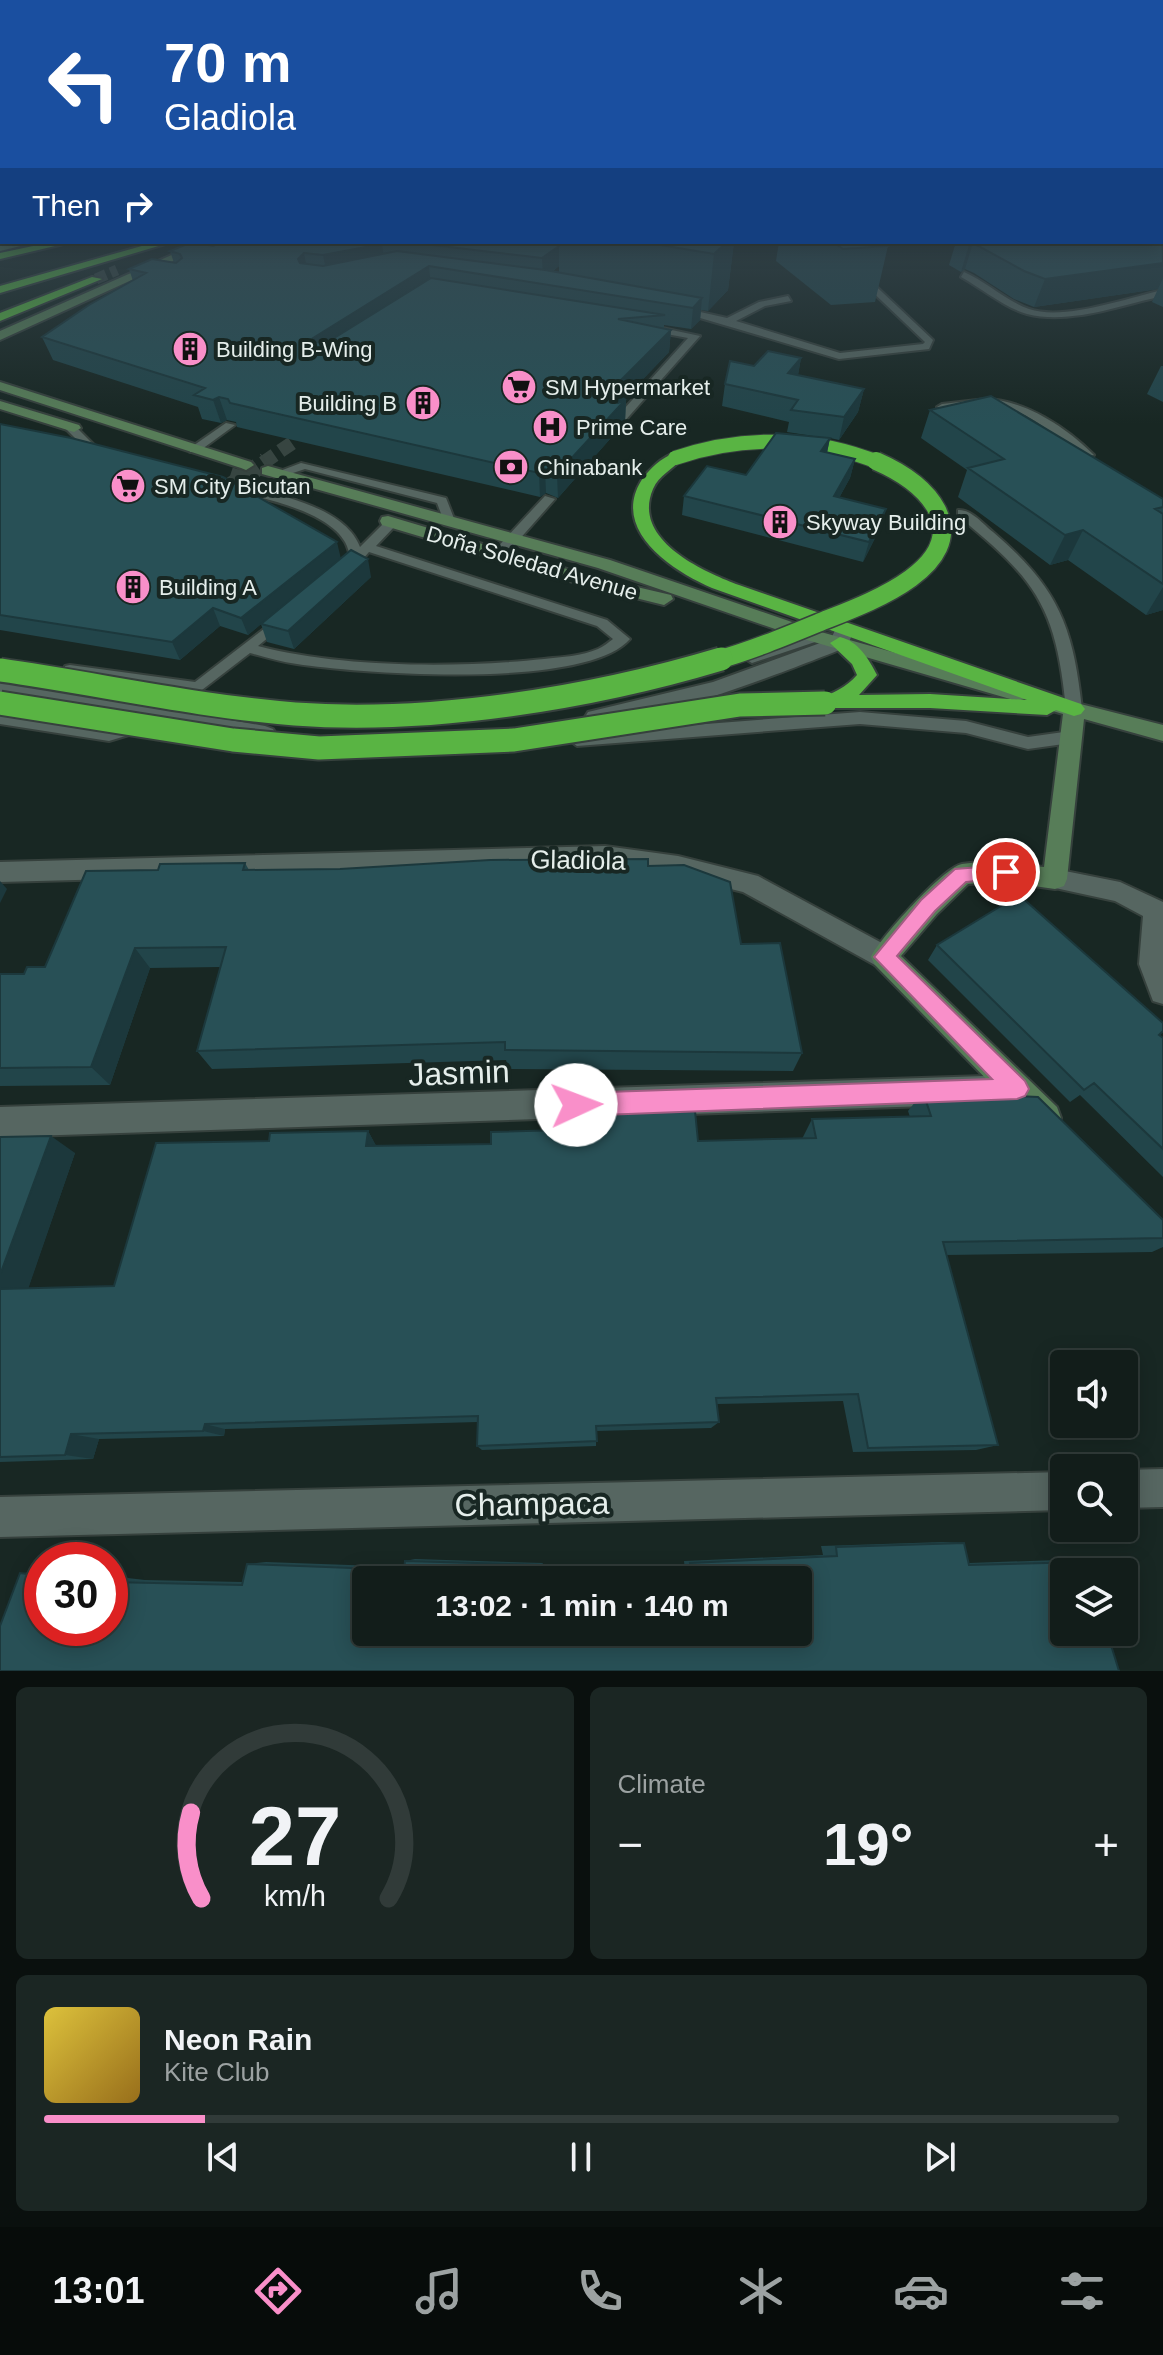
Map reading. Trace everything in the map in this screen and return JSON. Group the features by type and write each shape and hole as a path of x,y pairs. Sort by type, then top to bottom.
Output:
{"highway":[{"path":"0,278 36,268"},
{"path":"0,288 67,268"},
{"path":"0,288 73,268"},
{"path":"117,270 124,268"},
{"path":"0,317 96,279"},
{"path":"0,670 281,712 380,714 523,703 606,689 704,664 802,630 902,584 931,560 943,532 941,519 927,495 901,475 852,453 810,444 762,441 711,446 675,458 655,470 643,489 640,510 655,541 671,558 705,577 842,637 867,675 859,686 828,703"},
{"path":"0,703 233,740 319,748 514,740 740,705 930,701 1074,709"}],"main road":[{"path":"0,336 145,268"},
{"path":"0,347 155,276 163,268"},
{"name":"Doña Soledad Avenue","path":"0,386 194,450 276,484 329,511 392,522 589,581 814,636 842,637 1074,709 1163,733"},
{"path":"0,404 69,426 102,446"},
{"path":"169,458 224,480"},
{"name":"Doña Soledad Avenue","path":"276,484 515,538 604,564 814,636"},
{"path":"884,957 928,906 962,874 1006,872 1055,879 1074,709"},
{"name":"Gladiola","path":"884,957 1071,1143"}],"street":[{"path":"169,716 298,724 448,723 602,700 693,676 814,636"},
{"path":"0,687 293,739 452,739 614,714 723,684 842,637"},
{"name":"Gladiola","path":"0,872 605,856 678,866 749,883 884,957"},
{"path":"1055,879 1120,890 1156,911 1152,964 1163,992"},
{"name":"Jasmin","path":"0,1122 1017,1089"},
{"path":"1138,1489 1163,1488"},
{"name":"Champaca","path":"0,1517 1050,1491"}],"lane":[{"path":"664,307 728,321 839,356 926,347 930,342 852,268"},
{"path":"964,275 1036,314 1057,314 1163,293"},
{"path":"728,321 762,304 788,299"},
{"path":"619,421 695,336 636,326"},
{"path":"942,407 988,403 1012,406 1100,464"},
{"path":"194,450 230,425"},
{"path":"60,441 102,446"},
{"path":"224,480 276,484 301,502 329,511 355,545 357,557"},
{"path":"498,555 549,499"},
{"path":"962,513 996,540 1046,595 1070,666 1074,709"},
{"path":"357,557 392,522"},
{"path":"247,648 295,660 439,669 550,663 596,657 618,647 623,639 602,623 357,557"},
{"path":"0,718 109,735 169,716 198,688 291,612"},
{"path":"0,660 198,688"},
{"path":"577,740 860,718 966,727 1028,743 1071,737"}],"building":[{"path":"426,268 313,338 315,342 326,343 431,278 665,315 618,319 671,330 606,395 618,403 626,399 557,474 545,469 539,473 230,403 228,399 219,397 213,400 194,395 205,388 42,337 89,305 146,273 129,269"},
{"path":"441,268 545,270 702,298 693,308"},
{"path":"1018,268 1126,268 1045,279"},
{"path":"768,351 801,358 788,373 864,389 844,417 791,410 798,400 725,384 730,361 754,366"},
{"path":"991,396 1163,499 1163,507 1155,509 1163,514 1163,584 1083,530 1065,535 968,468 1004,459 930,410"},
{"name":"Building A","path":"0,424 71,438 223,477 337,542 241,618 213,608 172,642 0,615"},
{"path":"776,433 830,438 821,451 855,459 834,496 886,509 869,542 684,496 707,466 746,475"},
{"path":"351,550 368,559 288,631 261,624"},
{"path":"648,859 648,866 684,865 730,882 741,944 780,943 802,1053 505,1050 505,1042 197,1051 226,947 135,948 91,1067 0,1068 0,974 24,974 27,967 45,967 86,871 158,870 160,864 245,863 243,870 340,869 490,860"},
{"path":"1019,895 1163,1023 1163,1031 1159,1035 1163,1038 1163,1149 1094,1083 1084,1090 937,945"},
{"path":"923,1092 1038,1097 1163,1220 1163,1238 943,1242 998,1445 868,1448 858,1394 716,1398 719,1422 596,1426 597,1441 477,1446 478,1416 205,1424 203,1431 71,1434 65,1455 0,1457 0,1289 114,1286 156,1143 269,1141 270,1133 368,1131 366,1146 491,1144 491,1132 598,1129 597,1113 695,1111 698,1141 816,1138 812,1119 931,1116"},
{"path":"51,1136 0,1275 0,1137"},
{"path":"964,1543 969,1565 1050,1563 1050,1646 1111,1646 1119,1671 0,1671 0,1626 20,1573 24,1574 24,1646 128,1646 128,1582 242,1585 247,1564 352,1568 352,1646 812,1646 812,1566 690,1566 690,1563 837,1556 836,1547"},
{"path":"405,1561 540,1566 404,1566"}],"tunnel":[{"path":"96,279 117,270"},
{"path":"263,463 295,441"},
{"path":"221,493 266,461"},
{"path":"230,476 252,483"}],"place":[{"name":"Building B-Wing","path":"190,349"},
{"name":"SM Hypermarket","path":"519,387"},
{"name":"Building B","path":"423,403"},
{"name":"Prime Care","path":"550,427"},
{"name":"Chinabank","path":"511,467"},
{"name":"SM City Bicutan","path":"128,486"},
{"name":"Skyway Building","path":"780,522"},
{"name":"Building A","path":"133,587"}],"route":[{"path":"576,1105 1017,1089 884,957 928,906 962,874 1006,872"}]}
